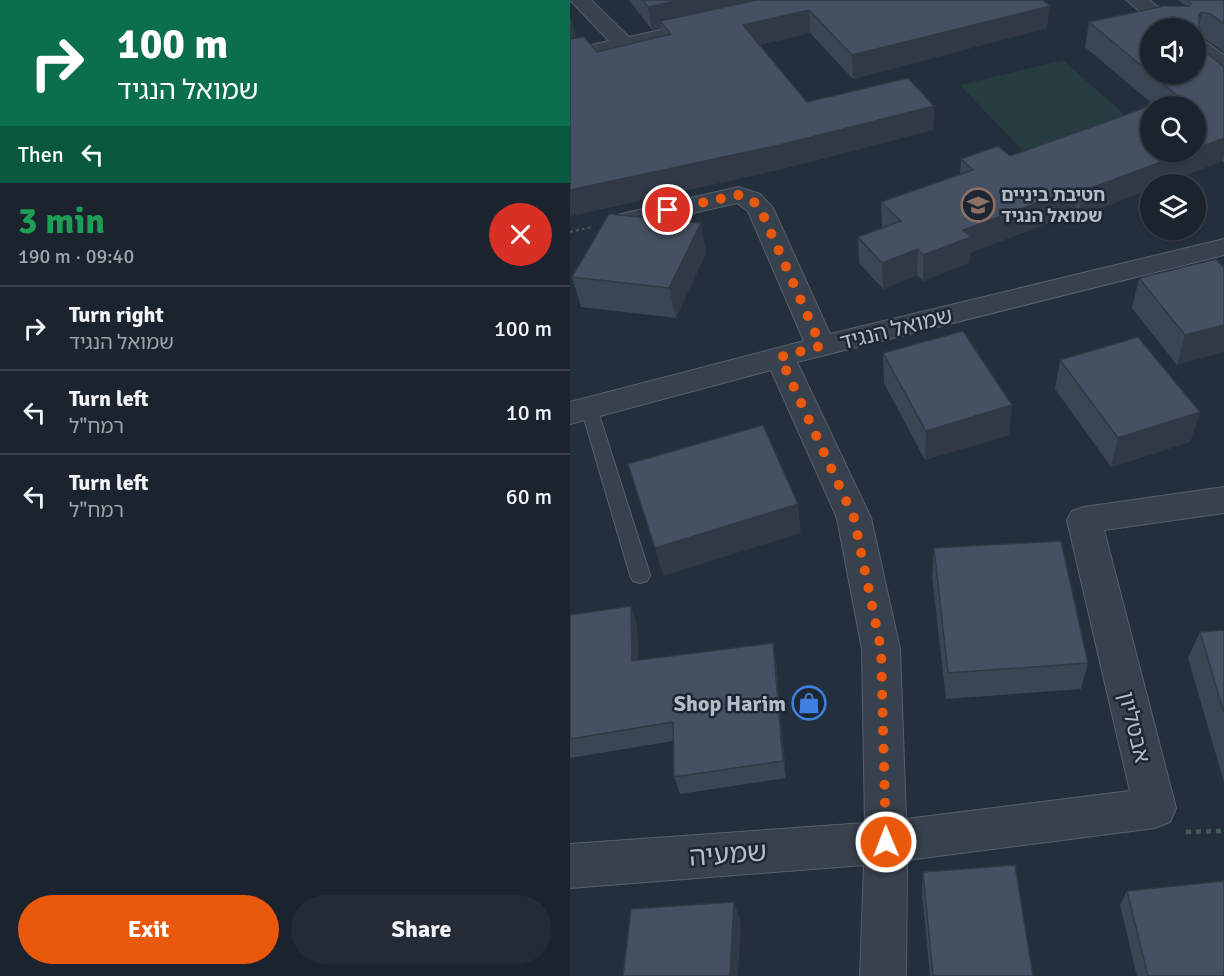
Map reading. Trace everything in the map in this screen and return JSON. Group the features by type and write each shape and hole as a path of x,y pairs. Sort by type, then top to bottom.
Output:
{"street":[{"path":"580,0 623,43"},
{"path":"1136,0 1160,18"},
{"path":"570,56 728,21"},
{"path":"1206,52 1224,65"},
{"path":"622,220 738,195 751,199 760,208 821,346"},
{"name":"שמואל הנגיד","path":"579,410 821,346 1224,247"},
{"path":"780,357 854,518 881,649 886,842 883,976"},
{"name":"אבטליון","path":"886,842 1155,808 1084,520 1224,500"},
{"name":"שמעיה","path":"570,867 886,842"}],"lane":[{"path":"579,410 640,575"}],"green space":[{"path":"1063,60 1135,124 1026,154 960,85"}],"building":[{"path":"643,0 679,0 648,7"},
{"path":"757,0 1043,0 1050,6 852,55 809,10 743,25 807,102 908,78 934,106 784,144 570,190 570,39 584,37 597,52 671,34 660,21"},
{"path":"1188,0 1224,0 1224,24 1210,14 1202,12 1199,18 1140,18 1140,65 1089,22 1164,6 1189,6 1191,4"},
{"path":"1206,52 1224,67 1224,138 1206,145 1206,96 1178,96 1163,84 1206,84"},
{"path":"1140,110 1140,162 1161,162 1083,191 1078,188 963,230 971,237 923,255 918,249 882,263 858,237 901,221 881,202 973,170 961,159 998,146 1010,156"},
{"path":"609,214 701,223 669,288 572,277"},
{"path":"1216,259 1224,268 1224,325 1185,335 1139,278"},
{"path":"963,331 1012,405 926,431 883,353"},
{"path":"1138,337 1200,412 1118,438 1060,360"},
{"path":"763,425 798,504 655,548 628,464"},
{"path":"1061,541 1088,663 948,673 934,548"},
{"path":"631,606 632,661 773,643 783,761 674,777 673,722 570,739 570,615"},
{"path":"1224,630 1224,713 1200,632"},
{"path":"1015,865 1033,976 933,976 923,872"},
{"path":"1224,881 1224,976 1148,976 1127,891"},
{"path":"734,902 730,976 623,976 631,909"}],"place":[{"name":"חטיבת ביניים שמואל הנגיד","path":"978,205"},
{"name":"Shop Harim","path":"809,703"}],"route":[{"path":"668,210 738,195 751,199 760,208 821,346 780,357 854,518 881,649 886,842"}]}
